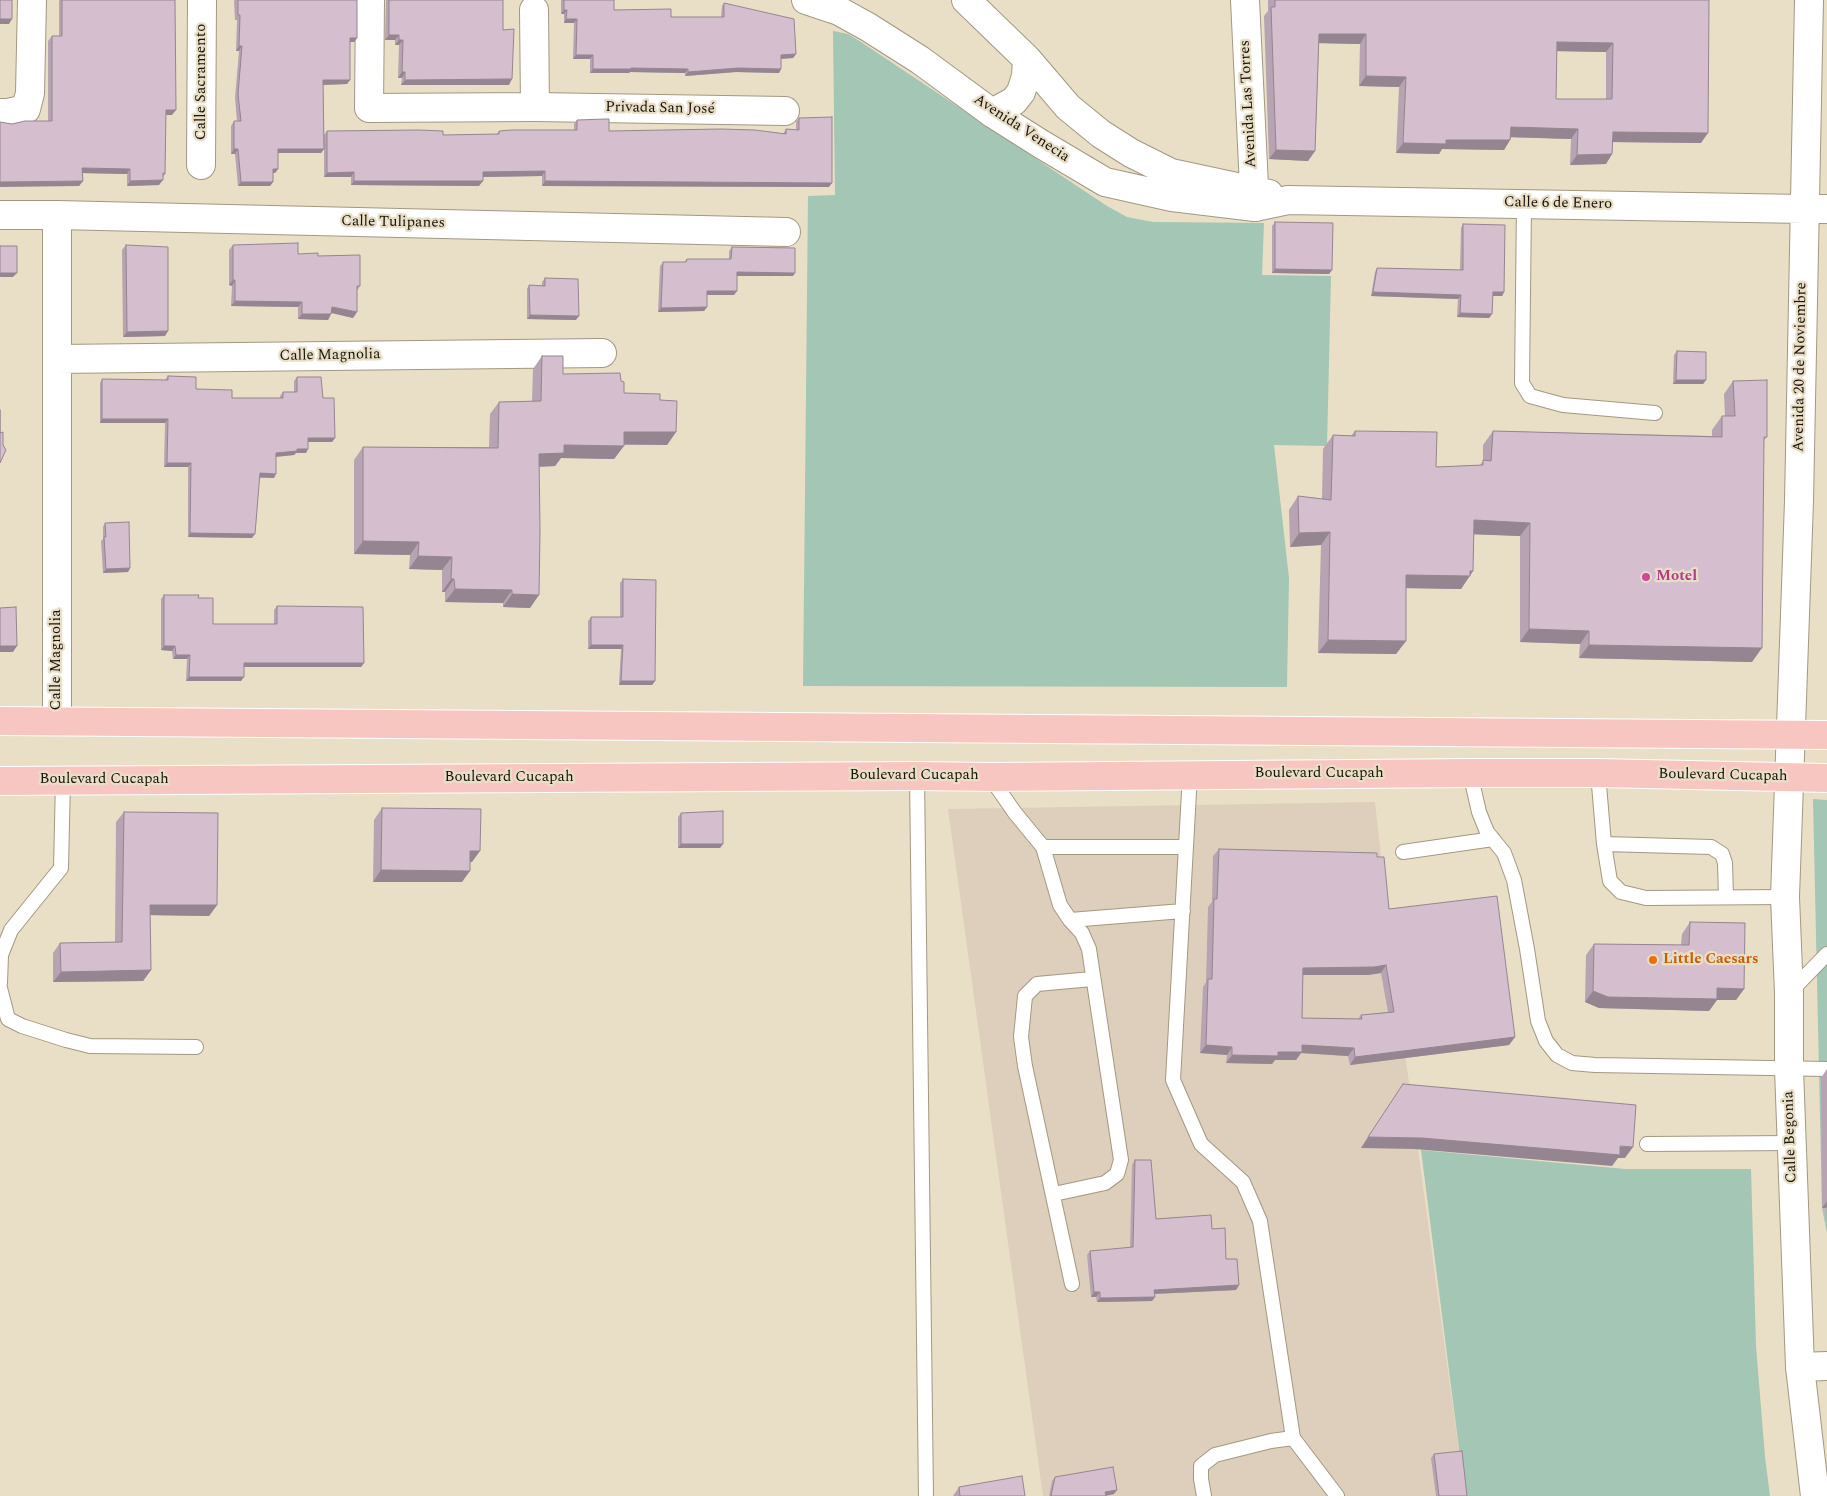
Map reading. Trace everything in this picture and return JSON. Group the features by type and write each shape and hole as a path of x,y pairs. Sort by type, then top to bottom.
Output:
{"main road":[{"path":"0,721 1825,734"},
{"name":"Boulevard Cucapah","path":"0,781 1470,773 1598,773 1827,778"}],"street":[{"path":"0,113 26,109 30,93 32,0"},
{"name":"Calle Sacramento","path":"201,165 202,0"},
{"name":"Privada San José","path":"370,0 369,108 785,111"},
{"name":"Avenida Venecia","path":"806,0 839,12 868,27 920,60 992,113 1105,182 1190,200 1254,199"},
{"path":"966,0 1026,59 1068,107 1101,134 1131,153 1171,173 1254,199"},
{"name":"Avenida Las Torres","path":"1244,0 1254,199"},
{"name":"Avenida 20 de Noviembre","path":"1790,777 1799,491 1815,209 1809,0"},
{"path":"534,10 535,108"},
{"path":"992,113 1014,101 1021,92 1026,76 1026,59"},
{"name":"Calle 6 de Enero","path":"1254,199 1815,209"},
{"name":"Calle Tulipanes","path":"0,215 786,232"},
{"name":"Calle Magnolia","path":"57,215 57,720"},
{"name":"Calle Magnolia","path":"57,359 602,353"},
{"name":"Calle Begonia","path":"1790,777 1785,897 1789,994 1789,1069 1800,1367 1815,1496"},
{"path":"1800,1367 1827,1366"}],"lane":[{"path":"1524,204 1522,383 1530,396 1563,405 1655,413"},
{"path":"1470,773 1479,812 1487,832 1504,853 1514,880 1538,1021 1546,1041 1557,1056 1572,1063 1595,1065 1827,1069"},
{"path":"1598,773 1604,844 1610,881 1621,892 1646,898 1785,897"},
{"path":"1190,774 1174,1080 1201,1144 1243,1182 1260,1221 1293,1438 1337,1496"},
{"path":"917,776 926,1496"},
{"path":"990,777 1015,814 1043,847 1060,905 1082,933 1089,949 1092,979 1121,1160 1117,1174 1106,1183 1054,1194"},
{"path":"0,984 1,956 11,930 61,868 63,780"},
{"path":"1403,852 1493,839"},
{"path":"1604,844 1711,847 1722,854 1725,862 1726,897"},
{"path":"1043,847 1186,847"},
{"path":"1070,920 1182,911"},
{"path":"1789,994 1827,954"},
{"path":"1072,1284 1025,1066 1021,1037 1025,996 1037,984 1092,979"},
{"path":"0,988 8,1019 22,1026 66,1040 90,1046 196,1047"},
{"path":"1647,1144 1792,1143"},
{"path":"1204,1496 1201,1479 1202,1466 1215,1455 1271,1441 1293,1438"}],"shaded area":[{"path":"1375,802 1393,965 1465,1496 1043,1496 948,809"}],"green space":[{"path":"833,31 848,34 861,42 1107,206 1127,217 1153,222 1264,223 1262,275 1331,276 1327,446 1274,445 1289,578 1287,687 803,686 808,196 835,195"},
{"path":"1813,799 1827,800 1827,1233 1822,1208"},
{"path":"1421,1150 1625,1169 1751,1169 1756,1346 1770,1496 1465,1496"}],"building":[{"path":"0,0 12,0 12,19 0,19"},
{"path":"62,0 175,0 176,110 166,110 165,174 163,173 163,180 130,181 130,169 82,168 83,181 0,182 0,122 12,124 25,121 52,121 52,36 62,36"},
{"path":"238,0 357,0 357,38 350,38 350,80 323,80 324,149 278,149 278,169 273,169 273,182 241,182 238,149 234,149 234,121 241,121 238,94 242,46 239,46 240,15 238,15"},
{"path":"389,0 503,0 503,30 514,29 512,79 405,80 405,72 402,72 403,40 399,40 399,35 389,35"},
{"path":"564,0 614,0 614,10 671,9 671,17 724,17 724,3 794,19 796,54 781,55 781,69 738,68 688,72 688,69 593,69 593,55 576,55 577,19 566,19 567,10 564,10"},
{"path":"1275,0 1709,0 1708,133 1613,132 1612,154 1577,155 1578,129 1511,127 1510,140 1446,140 1446,144 1403,143 1406,77 1366,76 1366,34 1319,34 1315,151 1276,150 1271,7 1275,7","holes":["1557,42 1613,43 1612,99 1556,99"]},
{"path":"832,117 832,183 545,181 545,171 483,172 483,181 354,181 354,172 327,173 327,131 418,130 443,131 443,135 499,134 499,131 512,130 577,130 577,120 609,119 609,131 721,129 755,130 786,134 786,129 799,130 799,118"},
{"path":"1275,222 1333,223 1332,270 1275,269"},
{"path":"1463,224 1505,225 1504,292 1493,292 1492,314 1460,313 1461,295 1373,292 1377,268 1463,270"},
{"path":"298,243 298,254 318,253 318,256 360,255 360,286 357,286 357,312 332,307 331,314 302,314 302,302 235,301 233,245"},
{"path":"126,245 168,247 168,331 127,332"},
{"path":"0,246 17,246 17,273 0,273"},
{"path":"732,247 795,248 795,273 737,272 737,291 707,291 707,307 661,308 663,262 686,262 687,259 731,259"},
{"path":"545,278 578,279 579,316 530,315 529,285 545,286"},
{"path":"1677,351 1706,352 1706,380 1676,380"},
{"path":"542,356 563,356 563,374 620,373 621,381 624,382 624,393 660,394 660,400 677,401 676,432 624,432 624,446 564,445 564,453 539,454 539,595 512,594 512,590 455,589 454,579 451,579 452,557 418,556 419,542 363,541 363,447 498,448 499,402 541,401"},
{"path":"168,376 196,377 196,389 232,390 232,398 283,398 283,392 297,392 297,377 321,377 323,398 334,398 335,438 308,438 308,449 276,453 276,474 260,473 255,534 190,533 191,463 167,463 168,419 102,419 102,379 168,380"},
{"path":"1767,380 1767,437 1764,437 1762,648 1589,645 1589,631 1529,629 1530,523 1474,520 1473,571 1470,571 1470,576 1406,575 1406,641 1328,640 1330,532 1299,533 1298,496 1331,500 1333,435 1355,436 1355,431 1437,432 1436,467 1483,465 1483,460 1491,461 1493,431 1722,437 1722,416 1735,416 1733,381"},
{"path":"3,432 3,445 6,450 0,463 0,433"},
{"path":"129,522 130,568 106,569 105,523"},
{"path":"623,579 656,580 655,681 621,681 623,645 591,645 591,617 623,617"},
{"path":"164,595 199,595 198,598 213,598 213,624 277,624 277,606 363,607 364,663 244,663 244,677 189,677 190,655 176,655 175,646 164,646"},
{"path":"16,607 17,646 0,646 0,608"},
{"path":"382,808 481,809 480,851 470,851 470,871 381,870"},
{"path":"723,811 723,844 681,844 681,813"},
{"path":"124,812 218,813 217,905 150,905 151,970 61,972 60,943 122,942"},
{"path":"1219,849 1377,853 1377,857 1384,857 1389,909 1497,896 1515,1037 1355,1057 1354,1048 1302,1045 1302,1052 1278,1052 1278,1056 1232,1055 1232,1047 1206,1045 1208,979 1212,979 1214,899 1217,899","holes":["1386,965 1394,1012 1361,1015 1362,1019 1302,1018 1303,968 1374,967"]},
{"path":"1690,922 1745,923 1744,989 1717,988 1717,999 1608,997 1593,991 1594,944 1689,945"},
{"path":"1403,1084 1636,1105 1633,1147 1620,1146 1620,1155 1422,1138 1368,1137"},
{"path":"1135,1160 1151,1160 1156,1219 1211,1215 1212,1229 1225,1228 1226,1259 1237,1259 1239,1285 1154,1290 1155,1297 1100,1298 1100,1292 1094,1292 1090,1251 1133,1247"},
{"path":"1462,1451 1467,1496 1439,1496 1434,1454"},
{"path":"1113,1467 1117,1490 1105,1492 1106,1496 1051,1496 1055,1477"},
{"path":"1022,1476 1025,1496 960,1496 959,1487"}],"place":[{"name":"Motel","path":"1646,577"},
{"name":"Little Caesars","path":"1653,960"}]}
